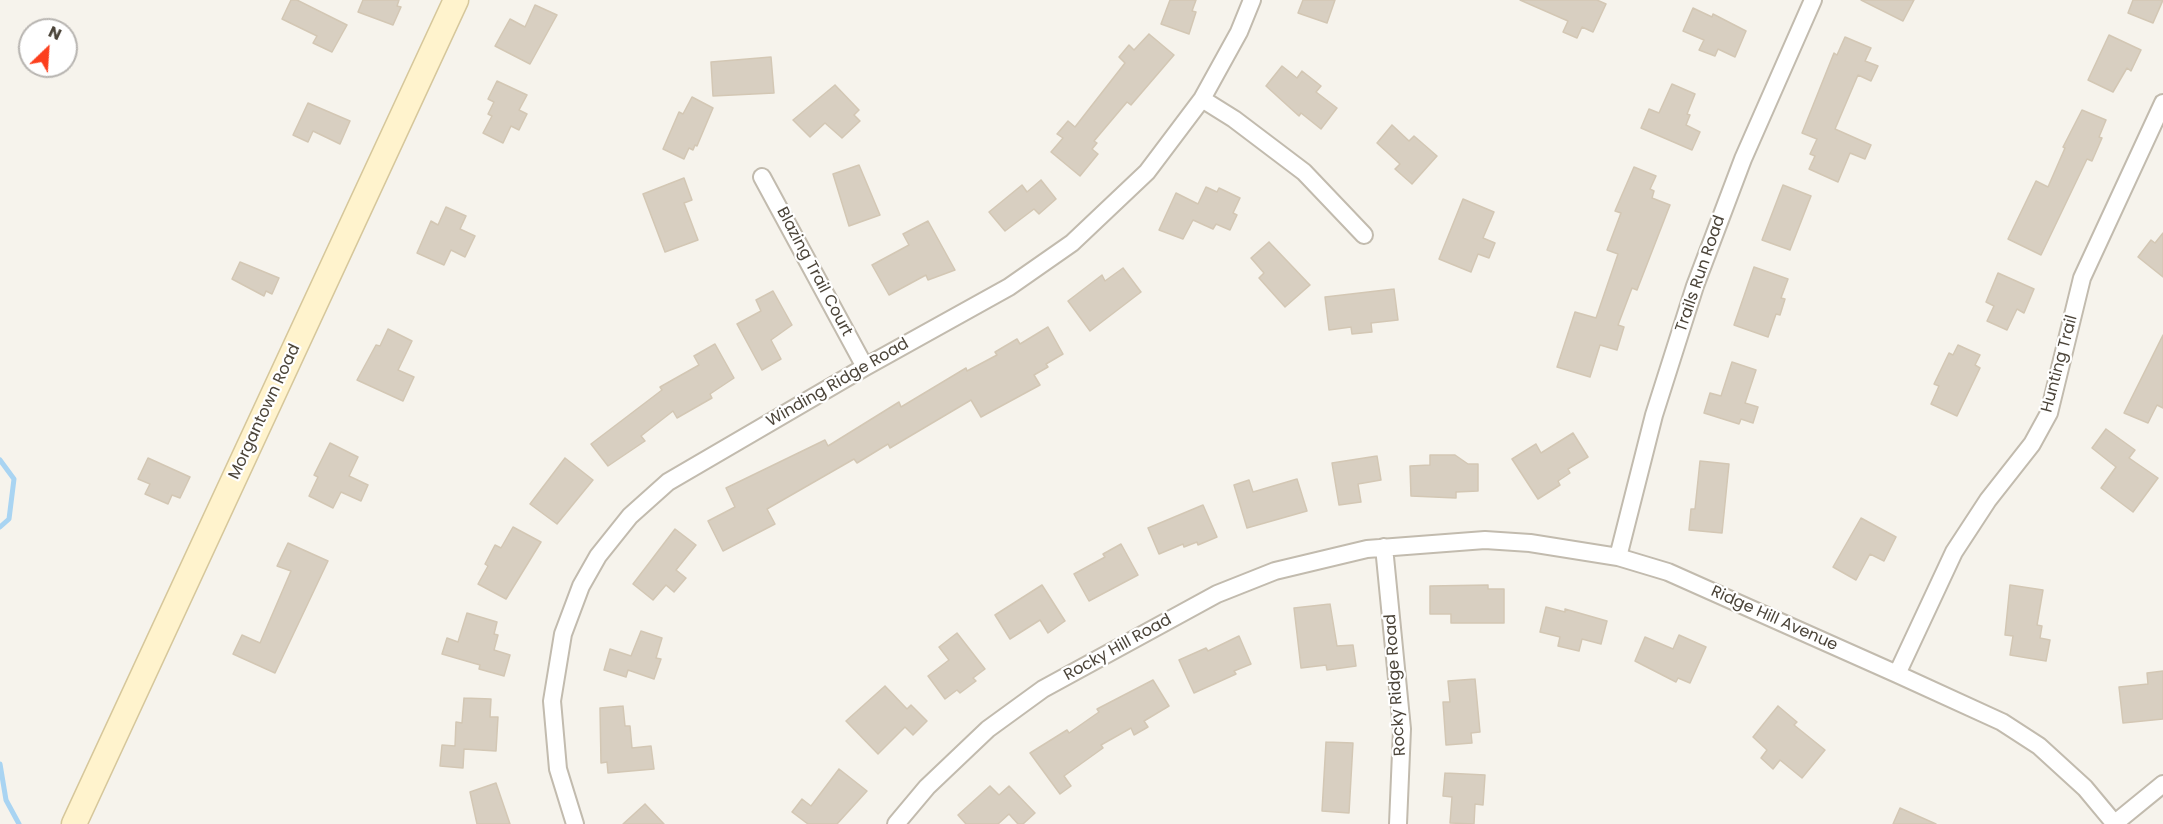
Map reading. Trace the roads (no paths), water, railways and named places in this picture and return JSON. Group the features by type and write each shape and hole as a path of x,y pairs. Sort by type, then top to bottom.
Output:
{"main road":[{"name":"Morgantown Road","path":"79,814 456,0"}],"street":[{"name":"Winding Ridge Road","path":"575,824 558,769 552,701 563,634 581,586 598,556 630,516 668,482 865,367 1009,287 1072,243 1147,172 1202,99 1239,32 1252,0"},
{"name":"Trails Run Road","path":"1618,557 1654,416 1695,286 1743,159 1808,1"},
{"path":"1202,99 1234,118 1304,172 1364,236"},
{"name":"Hunting Trail","path":"1897,674 1954,552 1988,500 2032,444 2049,412 2082,278 2155,139 2163,103"},
{"name":"Blazing Trail Court","path":"762,177 865,367"},
{"name":"Ridge Hill Avenue","path":"1384,547 1485,540 1530,543 1618,557 1668,572 2002,722 2039,746 2085,788 2114,824"},
{"name":"Rocky Hill Road","path":"896,824 927,787 988,729 1043,689 1217,594 1275,571 1384,547"},
{"name":"Rocky Ridge Road","path":"1384,547 1402,729 1398,824"},
{"path":"2114,824 2163,784"}],"waterway":[{"path":"0,460 14,479 9,519 0,527"},
{"path":"0,764 6,800 19,824"}]}
